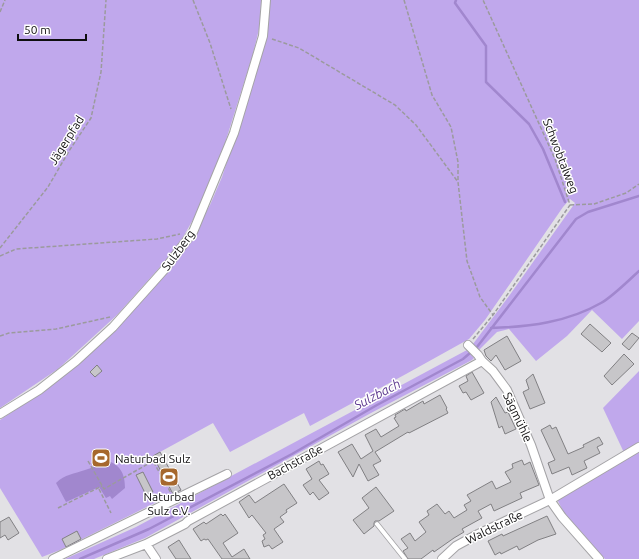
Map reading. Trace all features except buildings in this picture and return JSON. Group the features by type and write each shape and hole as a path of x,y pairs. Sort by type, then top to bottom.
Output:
{"street":[{"name":"Sulzberg","path":"0,414 39,390 76,361 119,320 164,270 193,232 236,126 263,36 266,0"},
{"name":"Sägmühle","path":"470,347 507,390 532,445 550,500"},
{"name":"Bachstraße","path":"107,559 146,544 480,358"},
{"name":"Waldstraße","path":"442,559 456,546 550,500 639,447"},
{"path":"53,559 227,474"},
{"path":"550,500 562,517 599,559"},
{"path":"146,544 156,559"}],"lane":[{"path":"377,524 405,559"}],"path":[{"path":"0,12 5,0"},
{"name":"Jägerpfad","path":"0,248 48,187 69,151 91,118 101,72 106,0"},
{"path":"193,0 210,43 227,93 236,126"},
{"path":"404,0 432,95 450,127 458,162 458,182 467,261 480,297 493,315"},
{"name":"Schwobtalweg","path":"470,347 570,205 555,159 483,0"},
{"path":"263,36 299,48 395,105 416,125 458,182"},
{"path":"570,205 594,204 626,193 639,184"},
{"path":"0,256 16,249 157,239 193,232"},
{"path":"0,336 9,333 56,329 102,318 113,317 119,320"},
{"path":"88,461 104,489 154,461 172,497"},
{"path":"58,508 102,486"},
{"path":"99,488 111,513"},
{"path":"180,506 186,516"}],"shaded area":[{"path":"0,0 261,0 260,25 253,54 215,175 203,202 182,239 161,266 117,315 58,369 0,408"},
{"path":"269,0 639,0 639,321 622,339 592,310 567,336 536,361 509,329 497,332 479,350 473,344 575,203 570,199 485,320 469,339 310,426 304,413 230,452 213,423 160,452 181,490 60,550 42,557 0,488 0,420 41,393 87,356 188,243 210,205 222,177 261,56"},
{"path":"467,350 474,358 472,360 371,413 145,538 94,559 65,559 136,527"},
{"path":"639,371 639,559 605,559 567,519 557,499 627,459 603,408"},
{"path":"105,460 114,464 121,470 125,488 112,499 110,496 106,498 99,487 66,502 56,483 66,476 90,468"}],"waterway":[{"path":"456,0 455,3 486,46 486,82 529,124 543,149 565,202"},
{"name":"Sulzbach","path":"80,559 149,529 292,454 377,405 463,359 477,347 576,219 588,212 639,196"},
{"path":"491,328 534,325 575,315 601,303 639,271"}],"place":[{"name":"Naturbad Sulz","path":"101,458"},
{"name":"Naturbad Sulz e.V.","path":"169,477"}]}
